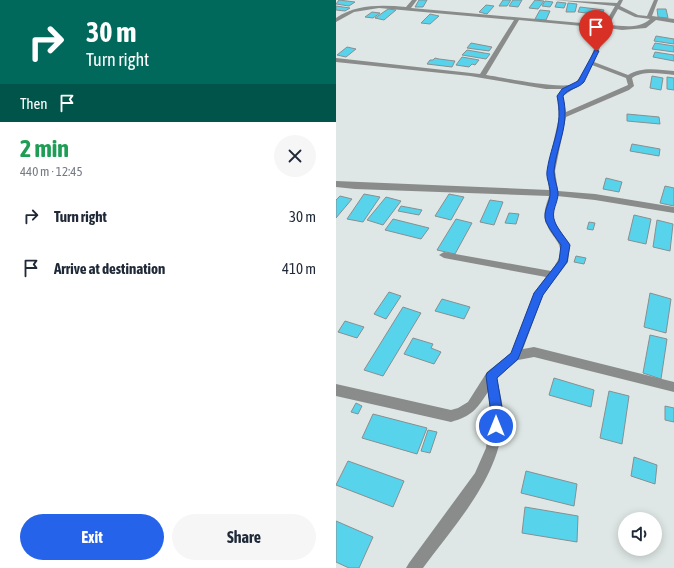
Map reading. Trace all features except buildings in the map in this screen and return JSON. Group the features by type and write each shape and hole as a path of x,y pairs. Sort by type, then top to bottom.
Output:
{"street":[{"path":"407,9 416,0"},
{"path":"557,0 619,4 637,16 674,21"},
{"path":"336,20 348,13 363,8 384,6 606,27 638,28 649,24 656,0"},
{"path":"515,356 539,293 563,262 565,245 550,221 549,213 554,192 551,180 551,170 560,137 563,116 560,96 564,90 581,82 592,63 606,27 619,4"},
{"path":"482,76 517,19"},
{"path":"336,60 482,76 546,87 570,87"},
{"path":"592,63 629,77 637,73 656,71 674,73"},
{"path":"563,116 627,90 631,86 629,77"},
{"path":"546,87 560,96"},
{"path":"336,184 554,192 595,196 674,210"},
{"path":"444,255 554,275"},
{"path":"336,390 451,416 461,414 472,406 491,376 515,356 534,352 674,387"},
{"path":"414,568 480,478 492,448 497,414 491,376"}],"route":[{"path":"496,426 497,414 491,376 515,356 539,293 563,262 565,245 558,231 550,221 549,213 554,192 551,180 551,170 563,120 560,96 564,90 581,82 592,63 596,51"}]}
